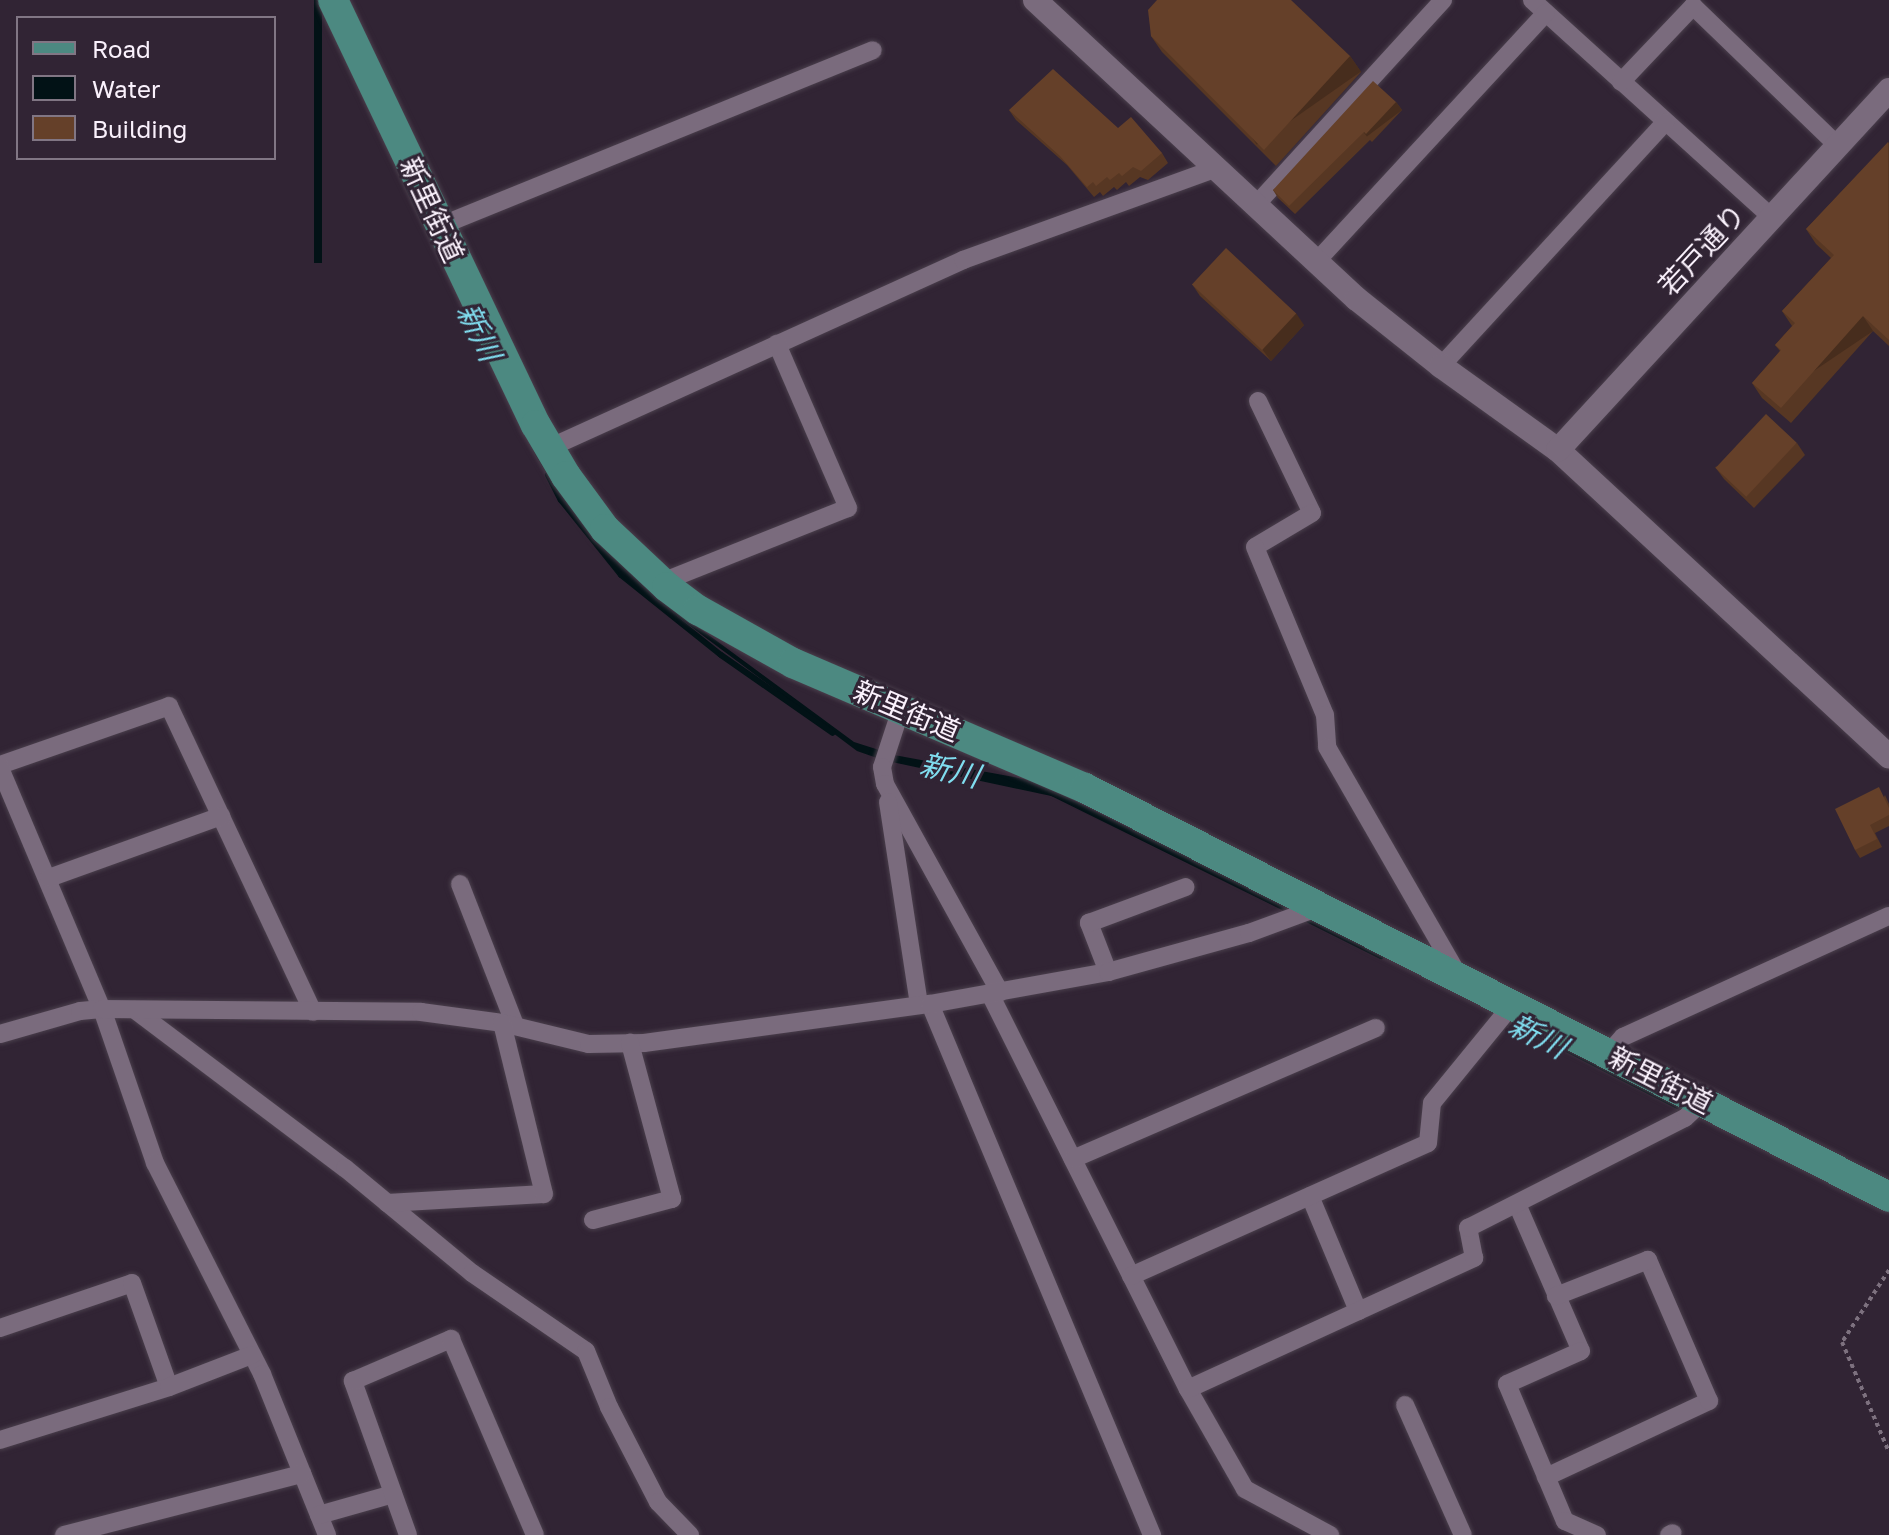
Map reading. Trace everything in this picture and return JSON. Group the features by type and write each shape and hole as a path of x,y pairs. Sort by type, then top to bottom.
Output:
{"main road":[{"name":"新里街道","path":"333,0 549,448 605,529 662,582 744,638 1085,788 1313,909 1460,979 1506,1012 1608,1054 1694,1110 1889,1197"}],"street":[{"path":"1035,0 1316,262 1441,366 1558,450 1889,756"},
{"path":"1255,206 1443,0"},
{"path":"1316,262 1538,4 1772,218"},
{"path":"1621,82 1693,6 1838,146"},
{"path":"440,226 873,50"},
{"name":"若戸通り","path":"1558,450 1889,90"},
{"path":"1441,366 1665,122"},
{"path":"549,448 963,260 1215,169"},
{"path":"662,582 848,508 777,344"},
{"path":"1258,401 1312,513 1255,547 1325,715 1327,747 1460,979"},
{"path":"313,1012 169,706 0,766 102,1009 155,1163 252,1355 302,1474 321,1529 393,1494"},
{"path":"901,709 889,745 884,775 924,1004 1152,1535"},
{"path":"884,775 995,993 1073,1159 1188,1389 1245,1489 1330,1535"},
{"path":"49,878 221,816"},
{"path":"387,1203 544,1194 508,1024 460,884"},
{"path":"1108,972 1089,923 1186,887"},
{"path":"0,1034 80,1011 102,1009 421,1012 508,1024 589,1044 630,1043 924,1004 1108,972 1313,909"},
{"path":"1608,1054 1623,1037 1889,916"},
{"path":"135,1010 387,1203 472,1273 586,1351 609,1407 658,1502 690,1535"},
{"path":"1131,1276 1428,1143 1432,1103 1506,1012"},
{"path":"1073,1159 1376,1028"},
{"path":"593,1220 672,1199 630,1043"},
{"path":"1188,1389 1474,1258 1468,1228 1694,1110"},
{"path":"1310,1196 1358,1311"},
{"path":"1517,1204 1581,1351 1507,1384 1565,1521 1597,1535"},
{"path":"1546,1477 1709,1401 1648,1260 1556,1296"},
{"path":"0,1328 132,1283 169,1387"},
{"path":"408,1535 353,1381 451,1339 535,1535"},
{"path":"0,1440 169,1387 252,1355"},
{"path":"1405,1405 1463,1535"},
{"path":"64,1535 302,1474"}],"path":[{"path":"1889,1270 1842,1342 1889,1452"}],"water":[{"path":"314,0 322,0 322,263 314,263"},
{"path":"437,251 539,448 687,619 854,742 879,750 877,758 857,751 634,584 615,565 560,495 536,456"},
{"path":"894,755 1060,788 1056,797 892,762"},
{"path":"1526,1023 1688,1104 1683,1112 1523,1030"}],"building":[{"path":"1157,0 1291,0 1350,56 1264,150 1151,36 1148,10"},
{"path":"1053,69 1118,128 1131,117 1162,153 1141,171 1133,167 1122,176 1119,173 1110,180 1107,177 1096,186 1093,182 1087,187 1060,156 1009,110"},
{"path":"1373,81 1396,102 1289,206 1273,190"},
{"path":"1888,142 1889,340 1863,316 1781,408 1752,383 1781,350 1775,345 1795,323 1782,311 1834,255 1806,229"},
{"path":"1226,248 1296,313 1262,350 1192,285"},
{"path":"1766,414 1797,443 1746,497 1716,468"},
{"path":"1879,787 1889,815 1870,825 1877,839 1855,850 1835,809"}],"waterway":[{"name":"新川","path":"548,475 561,500 621,575 721,655 833,733"},
{"name":"新川","path":"1050,792 1291,911"},
{"name":"新川","path":"1305,918 1381,956"}]}
